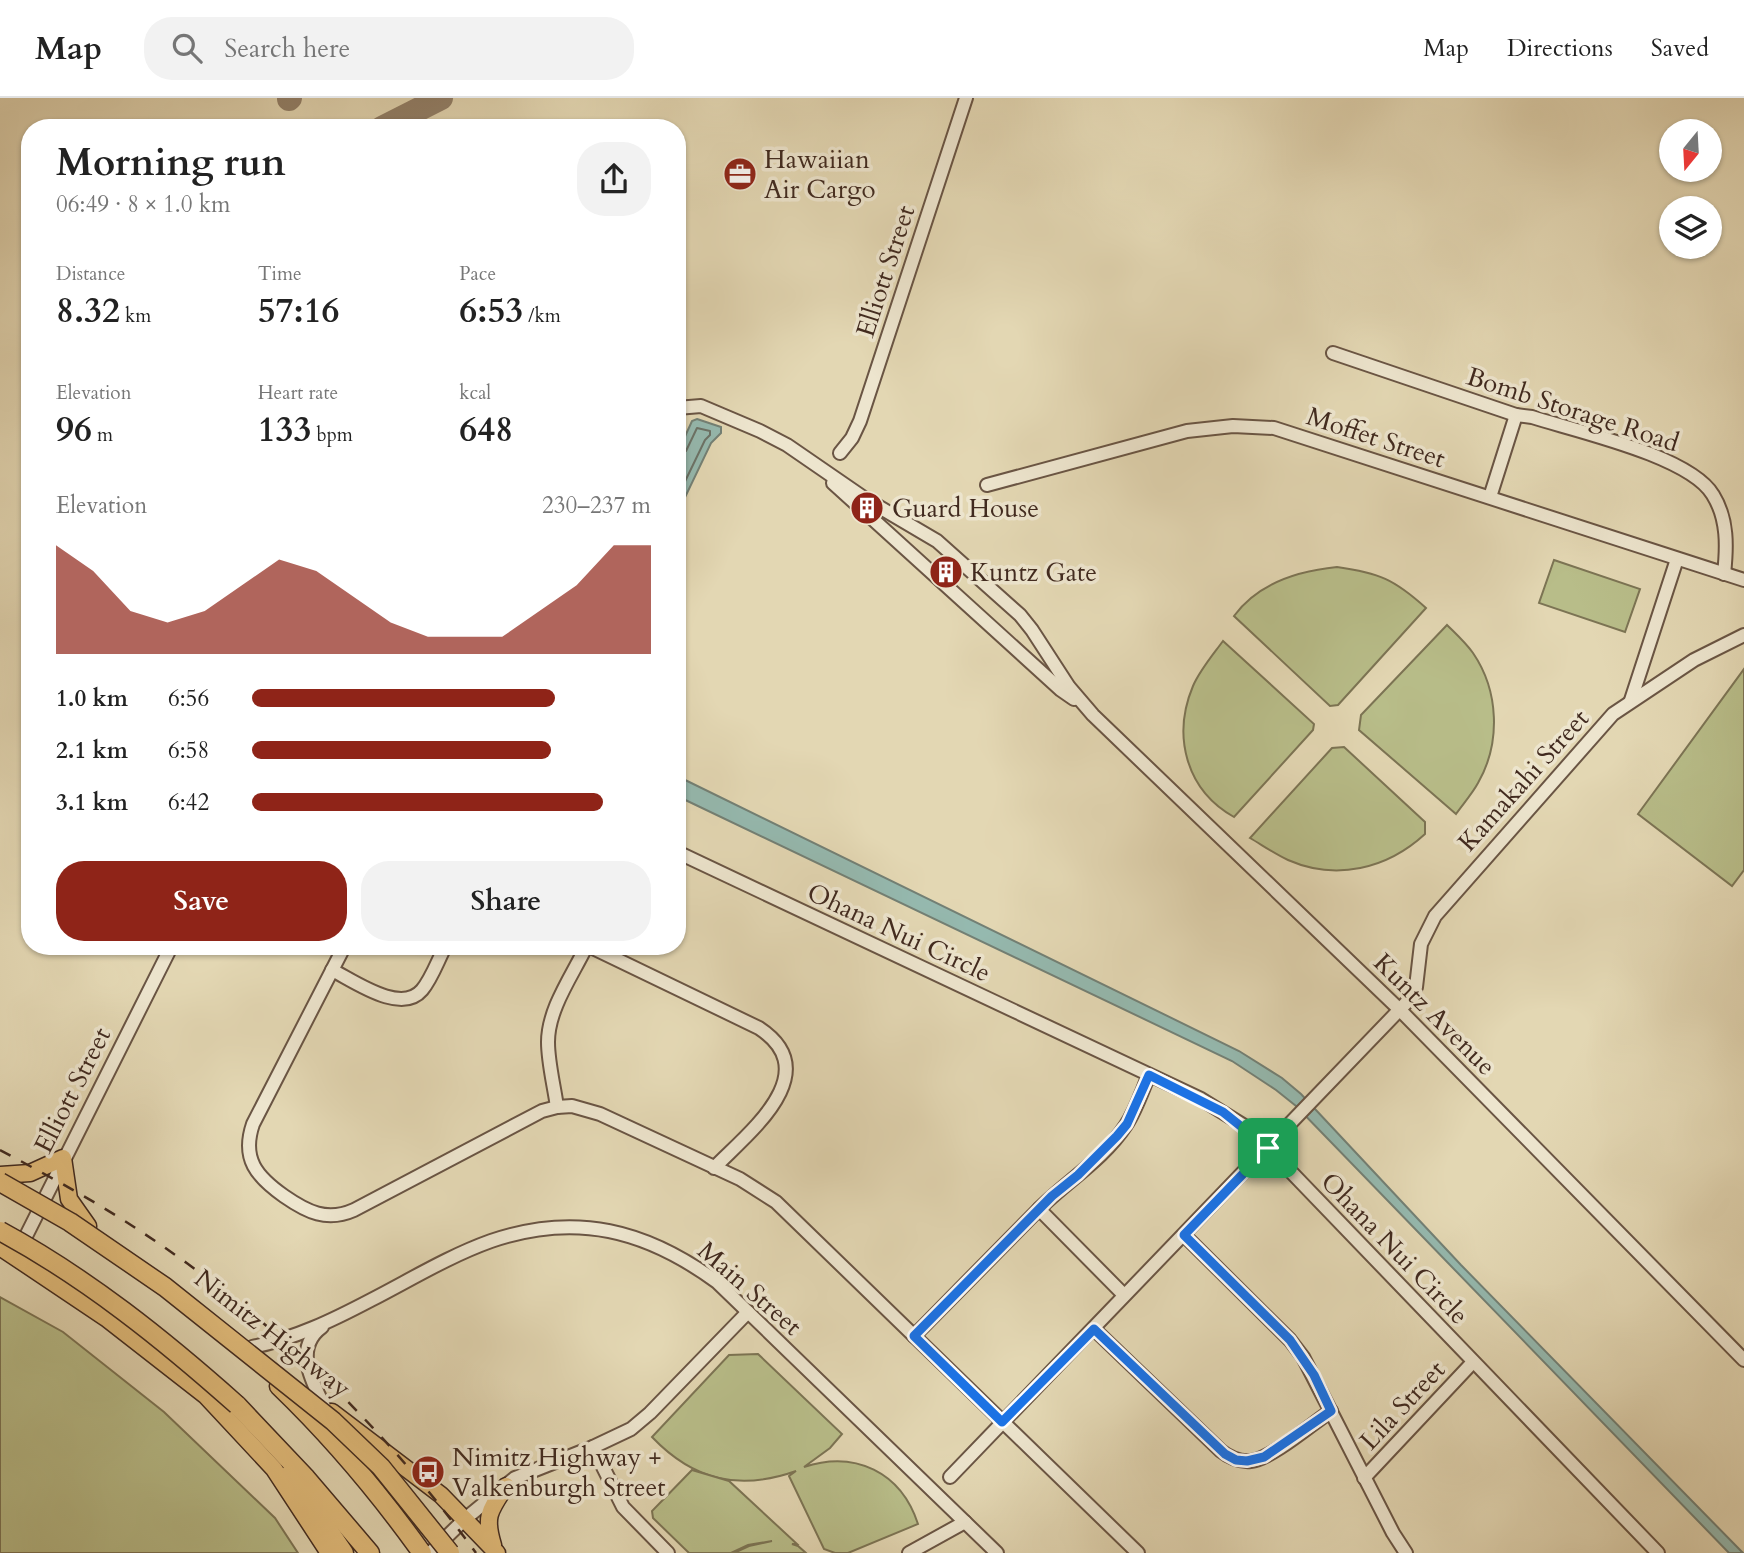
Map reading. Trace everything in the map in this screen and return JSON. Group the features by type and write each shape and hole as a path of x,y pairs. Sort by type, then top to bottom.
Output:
{"highway":[{"path":"0,1182 123,1256 209,1321 358,1442 450,1553"},
{"path":"0,1231 101,1294 195,1367 237,1405 306,1478 370,1553"},
{"path":"209,1321 314,1420 366,1479 422,1553"},
{"path":"237,1405 290,1474 344,1553"}],"main road":[{"path":"0,1175 30,1173 63,1158 69,1199 88,1226"},
{"name":"Nimitz Highway","path":"0,1175 88,1226 169,1282 324,1406 420,1478 496,1552"},
{"path":"0,1247 106,1318 206,1396 274,1469 329,1553"},
{"path":"496,1552 487,1525 489,1511 506,1486"}],"street":[{"name":"Elliott Street","path":"840,453 852,439 860,421 966,98"},
{"name":"Bomb Storage Road","path":"1333,353 1516,415 1532,417 1655,455 1694,475 1713,494 1723,519 1728,545 1724,574"},
{"path":"686,408 701,407 760,431 787,445 824,472"},
{"path":"1490,497 1516,415"},
{"name":"Moffet Street","path":"987,485 1187,431 1233,426 1273,428 1744,580"},
{"name":"Kuntz Avenue","path":"824,472 850,500 1062,691 1086,708 1400,1010 1744,1360"},
{"name":"Kuntz Avenue","path":"824,472 937,541 1020,615 1086,708"},
{"path":"1631,700 1677,559"},
{"name":"Kamakahi Street","path":"950,1477 1400,1010 1416,987 1421,944 1435,916 1613,714 1694,660 1744,635"},
{"name":"Ohana Nui Circle","path":"686,856 1223,1112 1268,1148 1658,1553"},
{"name":"Elliott Street","path":"16,1256 167,955"},
{"path":"340,955 253,1124 249,1139 253,1163 261,1177 304,1209 325,1216 347,1213 531,1116 557,1107 572,1106 600,1114 758,1190 792,1216 1138,1553"},
{"path":"332,970 386,997 405,999 421,991 441,955"},
{"path":"557,1107 549,1052 549,1030 555,1009 584,955"},
{"path":"605,955 759,1028 771,1037 780,1050 785,1073 780,1096 714,1168"},
{"path":"914,1336 1039,1209 1117,1136 1127,1124 1149,1075"},
{"path":"1039,1209 1124,1295"},
{"name":"Main Street","path":"252,1348 277,1343 334,1319 488,1242 522,1232 556,1227 591,1228 632,1236 658,1245 717,1282 997,1553"},
{"path":"1184,1235 1290,1340 1314,1375 1392,1533 1406,1553"},
{"path":"430,1553 465,1519 515,1478 631,1429 650,1413 748,1312"},
{"name":"Main Street","path":"324,1406 307,1372 308,1348 312,1334 334,1319"},
{"path":"1094,1329 1221,1451 1236,1460 1247,1461 1264,1457 1331,1411"},
{"name":"Lila Street","path":"1364,1478 1473,1362"},
{"path":"593,1447 624,1507 668,1553"},
{"path":"909,1553 965,1521"}],"green space":[{"path":"1554,560 1640,589 1625,632 1539,603"},
{"path":"1337,567 1385,579 1405,590 1426,608 1338,705 1330,706 1234,616 1267,587 1307,572"},
{"path":"1447,625 1470,649 1482,668 1492,700 1494,717 1491,751 1485,767 1476,787 1456,814 1359,730 1361,715"},
{"path":"1223,641 1314,724 1313,730 1234,817 1204,792 1194,777 1184,742 1187,705 1193,686"},
{"path":"1744,669 1744,870 1732,886 1638,814"},
{"path":"1344,747 1425,822 1425,834 1394,856 1378,863 1342,870 1324,870 1283,858 1250,838 1332,748"},
{"path":"0,1297 63,1332 164,1412 275,1518 298,1553 0,1553"},
{"path":"758,1354 842,1434 830,1448 804,1467 841,1461 874,1470 900,1491 918,1524 848,1553 835,1553 824,1549 789,1476 796,1471 756,1480 719,1478 684,1464 652,1437 729,1355"},
{"path":"692,1470 729,1481 797,1544 792,1544 806,1553 734,1553 749,1546 772,1541 748,1545 731,1553 689,1553 653,1518 652,1511"}],"water":[{"path":"697,419 721,427 721,433 711,443 686,495 686,434 692,421"},
{"path":"686,780 1239,1051 1282,1078 1301,1094 1461,1265 1743,1553 1729,1553 1296,1106 1232,1061 686,800"}],"taxiway":[{"path":"400,119 441,98"}],"railway":[{"path":"0,1150 134,1227 183,1260 276,1334 362,1416 402,1460 476,1553"}],"place":[{"name":"Hawaiian Air Cargo","path":"740,174"},
{"name":"Guard House","path":"867,508"},
{"name":"Kuntz Gate","path":"946,572"},
{"name":"Nimitz Highway + Valkenburgh Street","path":"428,1472"}],"route":[{"path":"1149,1075 1223,1112 1243,1125 1268,1148 1184,1235 1290,1340 1314,1375 1331,1411 1264,1457 1247,1461 1236,1460 1225,1454 1094,1329 1002,1422 914,1336 1052,1196 1078,1175 1117,1136 1127,1124 1149,1075"}]}
